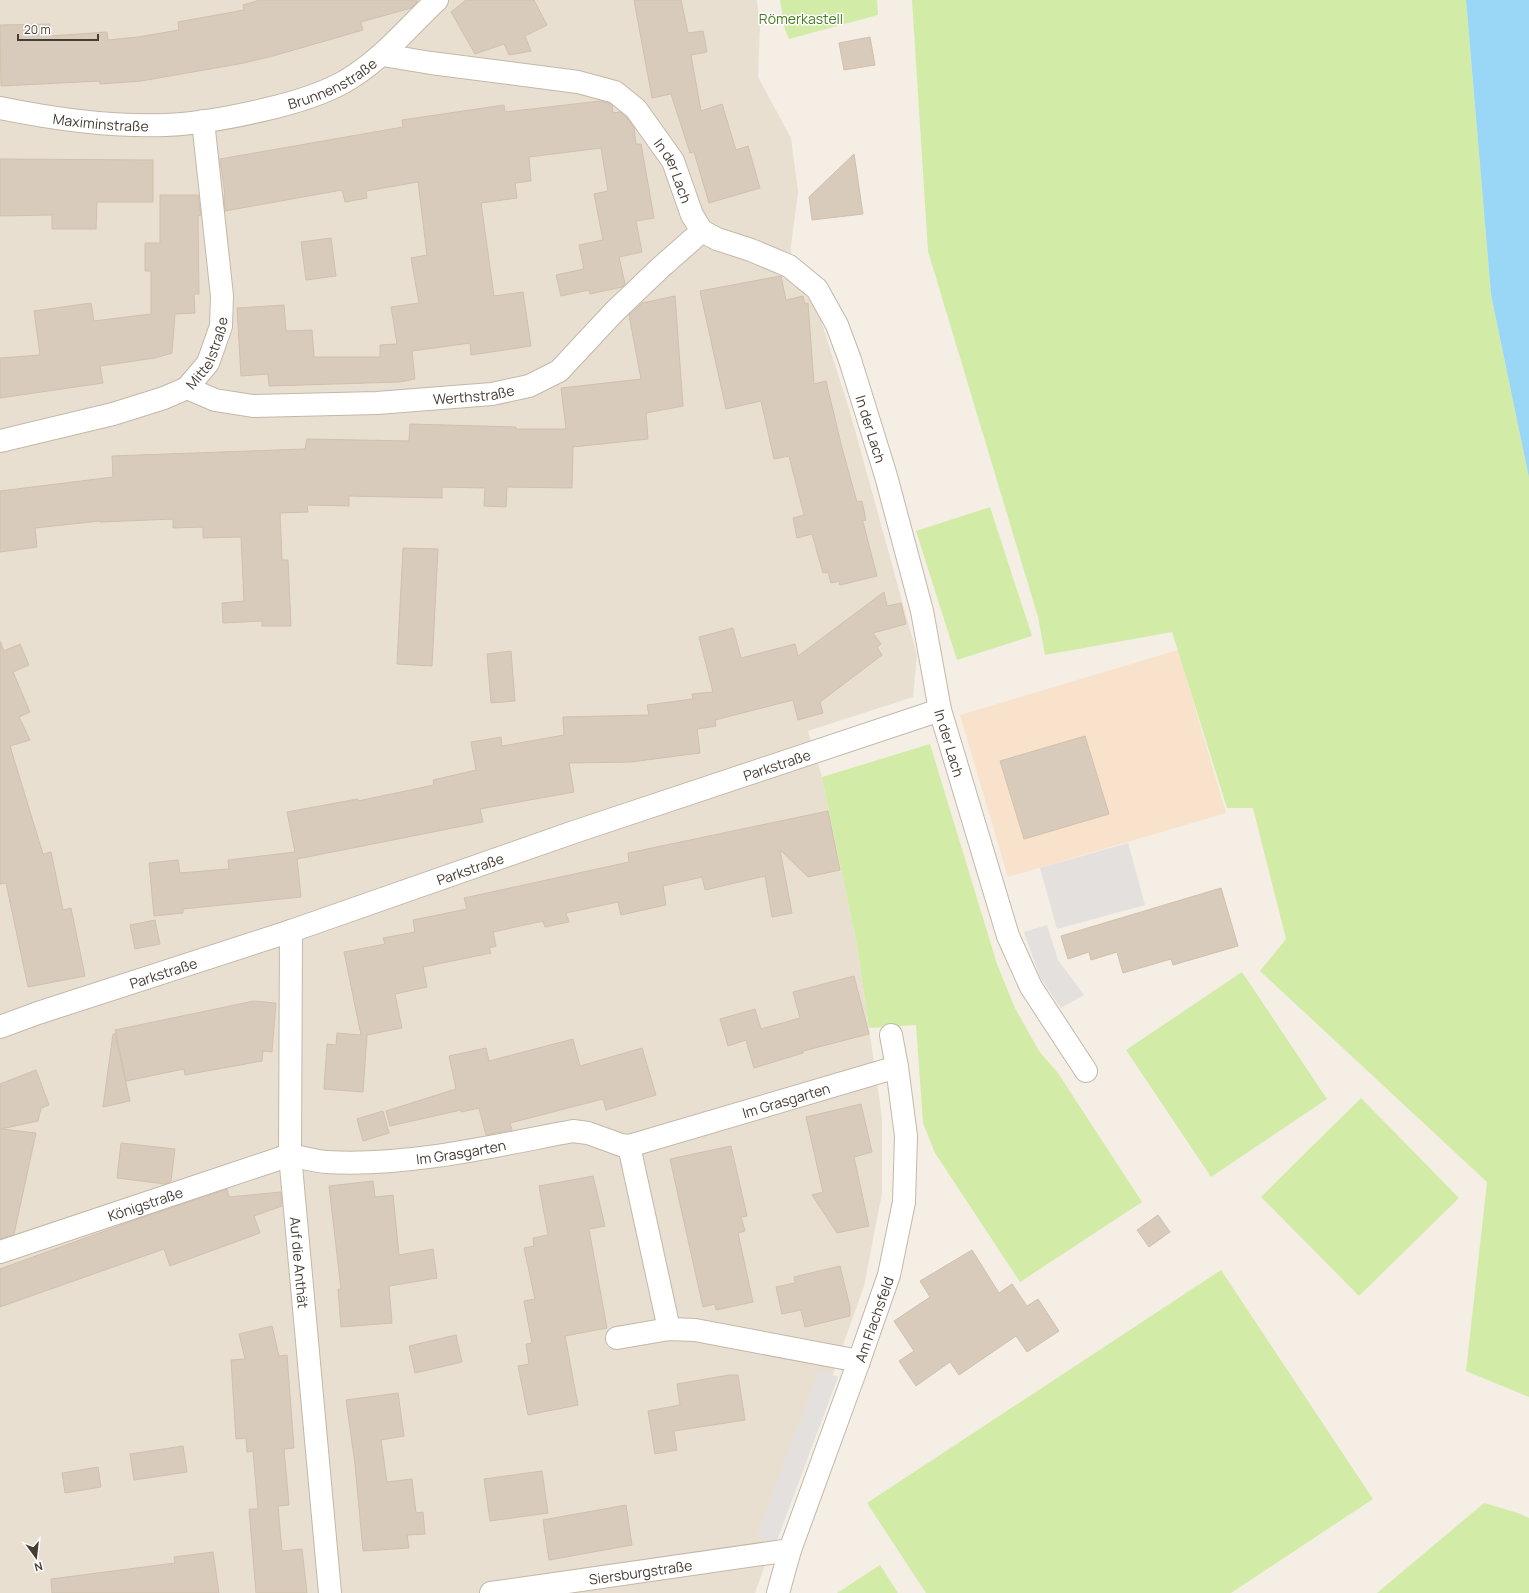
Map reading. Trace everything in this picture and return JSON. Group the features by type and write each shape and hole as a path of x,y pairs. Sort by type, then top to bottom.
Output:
{"street":[{"name":"Brunnenstraße","path":"203,121 248,114 299,102 344,82 383,54 437,0"},
{"name":"In der Lach","path":"383,54 578,82 615,92 636,109 673,161 692,215 702,231 717,239 750,250 788,266 817,289 837,325 850,360 886,476 922,611 940,710 1008,936 1031,987 1086,1071"},
{"name":"Maximinstraße","path":"0,108 75,122 122,125 166,125 203,121"},
{"name":"Mittelstraße","path":"0,441 113,414 164,398 187,388 208,363 221,326 222,296 203,121"},
{"name":"Werthstraße","path":"187,388 215,400 252,406 377,403 492,394 529,386 559,371 614,312 660,268 702,231"},
{"name":"Parkstraße","path":"0,1027 38,1013 291,931 574,832 940,710"},
{"name":"Auf die Anthät","path":"291,931 290,1155 330,1593"},
{"name":"Am Flachsfeld","path":"778,1593 790,1550 889,1275 904,1202 906,1136 891,1035"},
{"name":"Im Grasgarten","path":"290,1155 324,1162 372,1162 445,1154 573,1131 588,1133 621,1145 629,1146 897,1068"},
{"path":"629,1146 669,1329"},
{"name":"Königstraße","path":"0,1252 290,1155"},
{"path":"617,1338 669,1329 695,1330 859,1361"},
{"name":"Siersburgstraße","path":"491,1593 790,1550"}],"shaded area":[{"path":"0,0 757,0 760,26 758,77 791,138 798,192 791,246 792,277 818,311 850,412 917,655 913,697 808,731 822,777 857,946 882,1117 882,1193 864,1286 755,1593 0,1593"},
{"path":"1178,650 1226,813 1008,877 960,715"},
{"path":"1128,843 1145,905 1057,929 1040,868"},
{"path":"1047,925 1058,960 1084,995 1061,1008 1040,977 1024,932"},
{"path":"819,1370 838,1377 776,1543 757,1535"}],"green space":[{"name":"Römerkastell","path":"780,0 877,0 878,15 789,39 785,30"},
{"path":"912,0 1466,0 1491,295 1529,478 1529,1397 1466,1371 1487,1182 1260,971 1286,939 1253,808 1227,808 1172,632 1045,655 1038,617 928,251"},
{"path":"990,507 1032,636 957,660 916,531"},
{"path":"930,744 997,964 1015,1008 1039,1051 1058,1073 1142,1202 1020,1282 935,1153 923,1123 916,1025 869,1028 857,946 822,777"},
{"path":"1242,972 1327,1099 1211,1177 1126,1050"},
{"path":"1361,1098 1459,1198 1359,1296 1261,1197"},
{"path":"1221,1270 1373,1499 1231,1593 926,1593 867,1503"},
{"path":"1484,1503 1518,1513 1529,1518 1529,1593 1377,1593"},
{"path":"880,1565 898,1593 837,1593"}],"water":[{"path":"1466,0 1529,0 1529,478 1491,295"}],"building":[{"path":"260,0 417,0 417,2 411,8 361,22 363,30 244,63 141,81 100,84 100,81 1,86 0,25 50,24 50,36 107,32 108,40 138,37 179,30 178,22 244,10 243,5"},
{"path":"466,0 534,0 547,25 525,36 531,51 509,55 504,44 475,54 451,12"},
{"path":"634,0 681,0 688,33 703,31 707,52 691,55 701,111 722,104 736,150 748,146 760,188 709,203 694,152 690,153 671,94 652,98"},
{"path":"870,37 875,65 844,70 839,43"},
{"path":"600,101 612,105 613,113 620,112 634,127 636,144 641,144 654,218 636,221 642,252 619,257 625,284 622,287 590,294 589,290 561,296 556,275 584,269 579,245 603,240 594,194 608,191 601,148 529,157 531,181 515,183 517,198 481,203 494,296 523,292 531,346 471,355 470,343 412,351 415,379 400,382 269,386 268,374 241,376 237,308 284,305 286,331 312,330 314,357 380,357 380,345 397,344 391,307 419,303 411,258 427,255 418,182 366,191 367,198 345,202 342,190 225,211 225,195 220,159 403,127 402,120 504,105 505,112"},
{"path":"854,154 863,214 812,220 809,197"},
{"path":"0,159 153,160 153,202 97,202 96,229 52,229 52,215 0,216"},
{"path":"160,195 198,195 201,215 198,216 199,294 194,294 195,313 175,314 172,353 155,358 100,366 103,383 0,398 0,358 40,355 34,311 91,303 94,321 151,314 151,271 145,271 145,243 160,243"},
{"path":"331,238 336,276 306,280 301,242"},
{"path":"781,276 786,300 803,296 805,304 808,303 814,384 826,381 857,502 862,501 866,520 862,521 877,576 840,585 839,581 831,583 828,572 823,573 812,534 797,538 793,518 804,515 789,456 774,459 761,401 726,409 700,291"},
{"path":"675,296 683,406 646,413 648,439 573,447 572,488 507,487 506,507 484,506 485,488 442,487 442,498 349,496 349,506 307,505 308,512 280,513 282,560 288,560 291,626 262,626 262,621 223,623 222,603 244,601 241,537 203,538 203,527 173,528 173,519 100,521 35,528 37,547 0,552 0,491 113,477 112,456 305,449 307,439 409,441 410,424 516,427 516,429 566,429 561,388 641,379 629,315 642,303"},
{"path":"403,548 438,549 432,666 397,664"},
{"path":"884,592 887,606 901,603 906,624 873,633 881,644 877,647 882,655 820,702 823,713 798,720 793,700 715,720 716,726 697,729 700,753 631,762 569,763 574,792 480,809 483,822 297,859 301,897 183,909 183,913 154,916 149,863 178,860 180,873 229,869 228,860 295,852 287,812 358,799 358,801 434,785 433,780 476,770 471,742 501,737 502,746 564,735 563,717 649,715 647,705 693,699 692,694 713,692 699,637 733,628 741,658 795,644 798,656"},
{"path":"0,641 4,651 20,644 29,665 13,672 30,712 19,717 30,740 10,746 43,854 51,852 63,910 71,908 85,976 28,987 6,883 0,884"},
{"path":"511,651 515,701 491,703 487,654"},
{"path":"1085,736 1109,814 1024,839 1000,761"},
{"path":"828,811 840,870 808,877 780,850 792,913 772,917 765,876 705,890 702,877 663,886 666,905 621,915 618,902 566,913 569,922 545,927 543,921 493,932 496,946 489,948 491,953 423,967 427,987 395,994 402,1028 367,1035 363,1092 324,1089 327,1044 336,1045 337,1033 361,1035 344,952 385,944 383,938 415,932 413,920 467,909 464,898 629,862 628,853"},
{"path":"1221,888 1238,946 1173,965 1171,959 1123,973 1117,952 1091,960 1089,952 1068,959 1061,936"},
{"path":"155,920 160,944 135,949 130,925"},
{"path":"854,976 869,1034 803,1051 803,1053 754,1068 746,1040 728,1046 720,1019 755,1009 761,1029 800,1018 793,992"},
{"path":"254,1001 276,1003 272,1052 263,1051 262,1061 185,1075 184,1069 126,1081 115,1030"},
{"path":"113,1034 115,1034 130,1101 103,1107"},
{"path":"573,1039 580,1066 642,1048 656,1095 606,1110 603,1099 510,1123 512,1130 486,1135 479,1108 461,1112 461,1110 390,1126 386,1111 456,1089 449,1056 486,1048 489,1061"},
{"path":"36,1070 49,1105 41,1108 38,1121 1,1129 36,1133 14,1234 0,1239 0,1084"},
{"path":"861,1104 872,1152 854,1157 869,1226 837,1233 812,1195 823,1192 806,1117"},
{"path":"383,1111 389,1133 363,1141 357,1119"},
{"path":"121,1143 175,1149 171,1181 165,1184 117,1178"},
{"path":"731,1146 747,1216 741,1217 745,1231 738,1233 753,1302 716,1310 715,1304 703,1307 670,1159"},
{"path":"593,1176 605,1226 589,1229 607,1328 565,1336 578,1405 528,1415 518,1366 529,1364 526,1344 532,1343 524,1301 535,1299 524,1248 534,1246 533,1238 548,1235 539,1186"},
{"path":"373,1181 375,1197 393,1195 399,1255 433,1249 437,1278 389,1286 392,1323 341,1327 338,1289 341,1289 329,1186"},
{"path":"227,1189 229,1197 281,1192 282,1206 254,1216 260,1233 170,1266 164,1249 0,1307 0,1269 135,1220"},
{"path":"1158,1215 1170,1232 1149,1247 1137,1230"},
{"path":"972,1250 999,1293 1012,1284 1027,1306 1038,1299 1059,1331 1027,1352 1016,1336 959,1375 950,1362 916,1386 899,1361 914,1351 894,1321 930,1297 920,1281"},
{"path":"840,1266 850,1307 850,1316 805,1327 801,1310 782,1314 776,1287 795,1283 794,1277"},
{"path":"272,1326 279,1356 287,1355 294,1448 284,1449 289,1505 278,1506 282,1551 302,1549 307,1593 256,1593 249,1509 258,1509 253,1451 247,1452 246,1438 236,1439 231,1360 245,1359 239,1334"},
{"path":"456,1335 462,1362 415,1373 409,1346"},
{"path":"729,1375 738,1375 745,1420 674,1431 677,1450 655,1454 648,1411 680,1405 677,1384"},
{"path":"398,1393 404,1436 381,1440 387,1482 412,1479 416,1513 423,1512 425,1534 407,1535 409,1548 363,1551 355,1464 346,1400"},
{"path":"183,1446 187,1472 134,1480 130,1454"},
{"path":"98,1467 101,1487 65,1493 62,1473"},
{"path":"542,1471 548,1513 490,1521 484,1479"},
{"path":"626,1505 632,1545 549,1560 543,1520"},
{"path":"213,1552 219,1593 52,1593 51,1579 175,1563 174,1557"}]}
